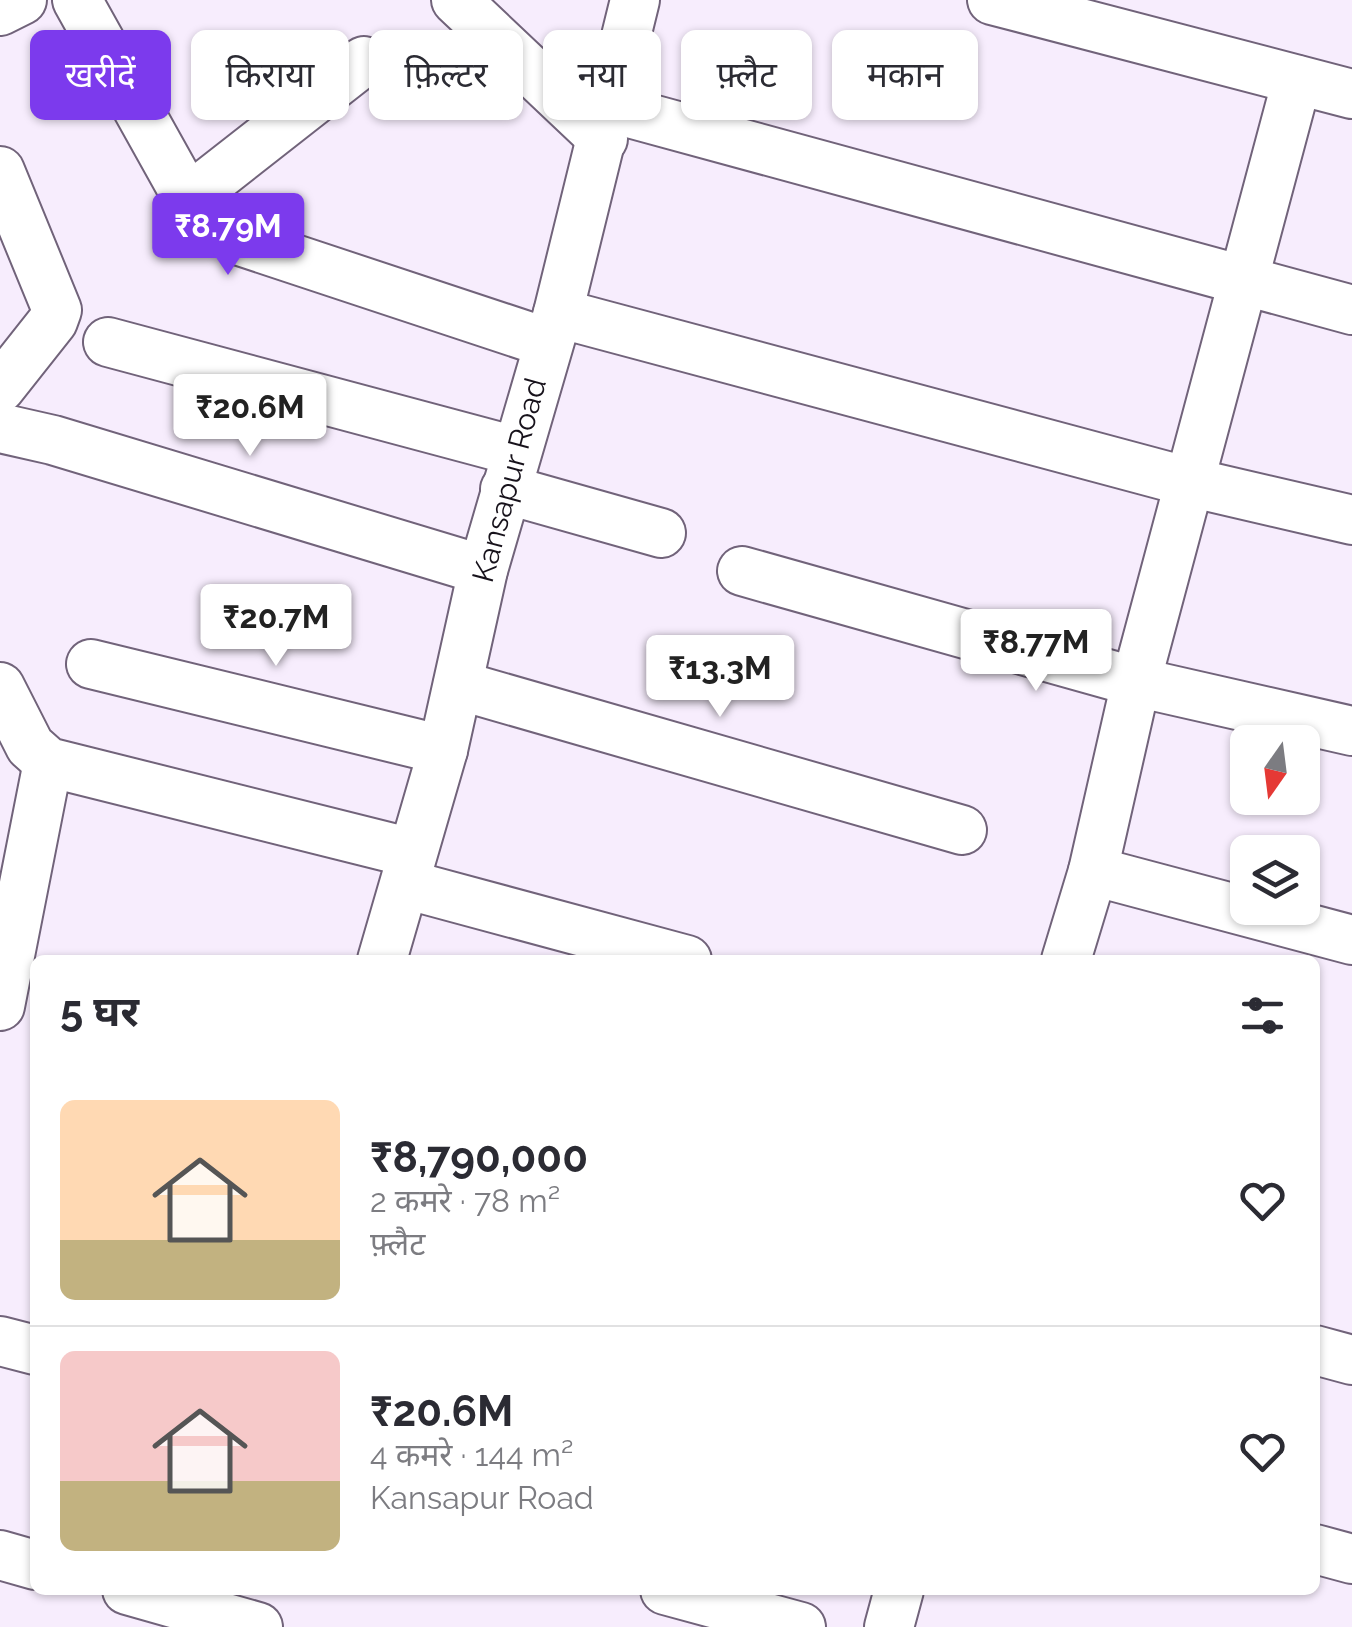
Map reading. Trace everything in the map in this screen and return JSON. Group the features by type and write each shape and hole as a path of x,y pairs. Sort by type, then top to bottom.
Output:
{"street":[{"path":"0,11 22,0"},
{"path":"77,0 188,199 237,240 553,328 1352,520"},
{"path":"456,0 606,123 1352,310"},
{"name":"Kansapur Road","path":"383,955 443,750 483,570 553,328 635,0"},
{"path":"992,0 1352,94"},
{"path":"188,199 364,61"},
{"path":"1068,955 1093,871 1136,682 1297,80"},
{"path":"0,171 57,310 0,388"},
{"path":"108,342 510,470 661,533"},
{"path":"0,428 53,440 483,570"},
{"path":"742,571 1136,682 1352,732"},
{"path":"91,664 443,750"},
{"path":"458,685 962,830"},
{"path":"0,687 30,746 48,762 408,869 672,955"},
{"path":"0,1006 48,762"},
{"path":"1093,871 1292,944 1352,940"},
{"path":"0,1341 30,1349"},
{"path":"1320,1351 1352,1360"},
{"path":"1320,1550 1352,1558"},
{"path":"0,1555 30,1564"},
{"path":"148,1595 258,1627"},
{"path":"683,1595 800,1627"},
{"path":"889,1627 898,1595"}]}
